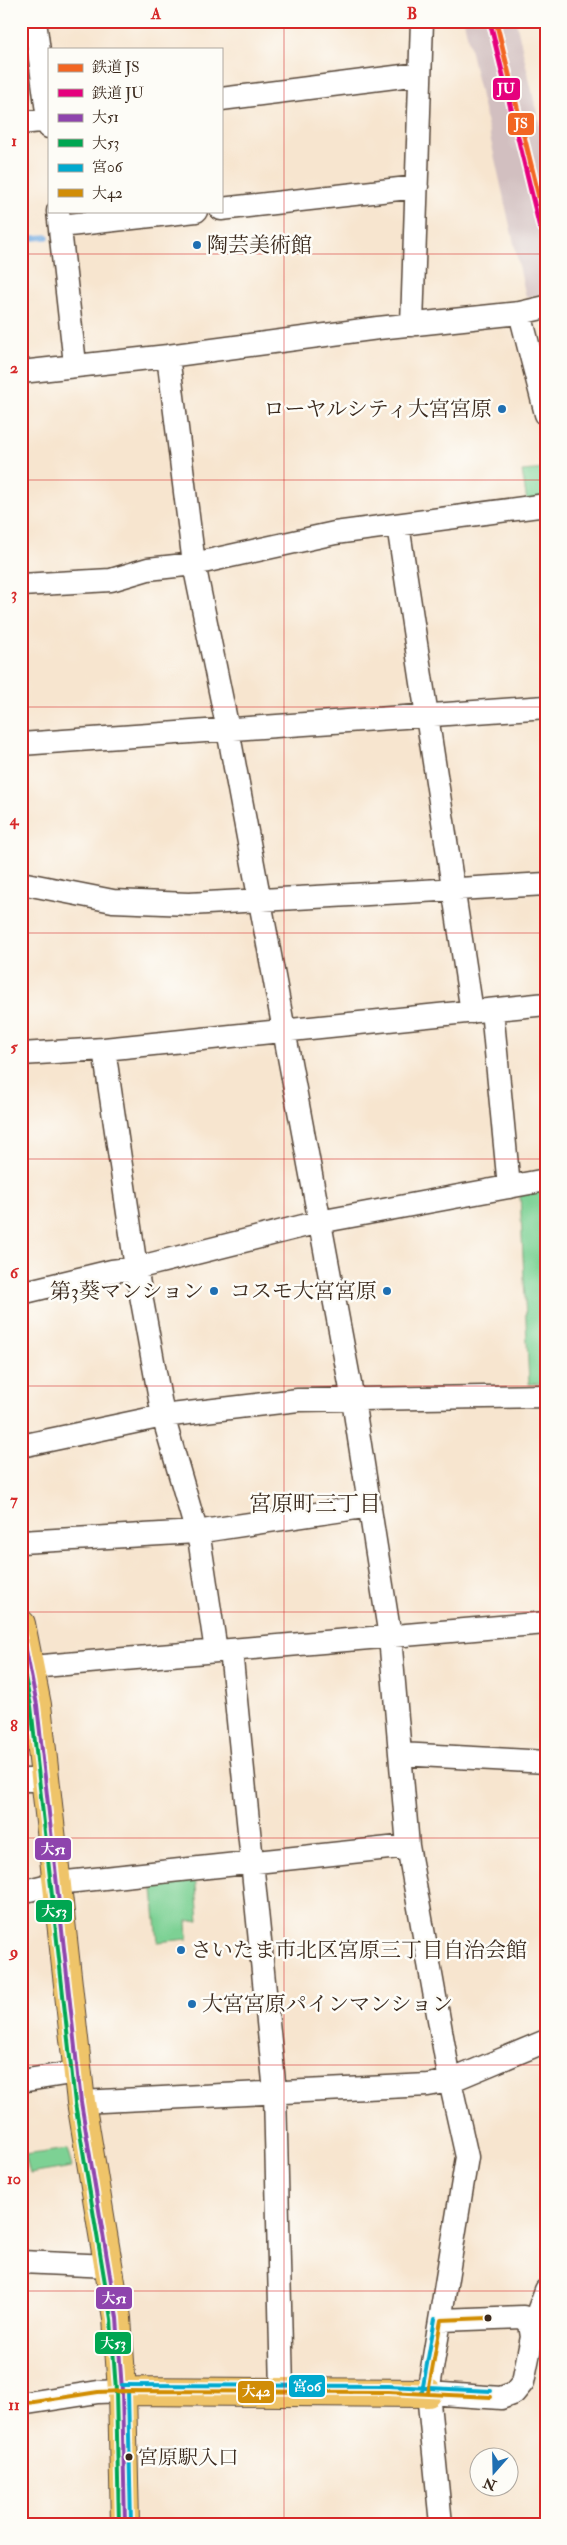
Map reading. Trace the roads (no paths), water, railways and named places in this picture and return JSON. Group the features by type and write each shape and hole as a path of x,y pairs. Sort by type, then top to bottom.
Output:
{"main road":[{"path":"22,1631 32,1667 34,1780 57,1883 81,2102 117,2318 122,2391 125,2524"},
{"path":"122,2391 428,2393"}],"street":[{"path":"21,123 48,122 35,21"},
{"path":"412,325 422,21"},
{"path":"222,99 419,74"},
{"path":"222,208 418,187"},
{"path":"74,364 59,219 179,212"},
{"path":"21,372 74,364 168,356 520,313 546,307"},
{"path":"520,313 546,414"},
{"path":"168,356 194,564 228,730 258,899 285,1030 353,1400 390,1637 408,1846 450,2081 467,2157 428,2393 441,2524"},
{"path":"21,585 97,582 148,569 194,564 336,532 546,505"},
{"path":"398,525 428,716 452,888 482,1011 509,1187"},
{"path":"21,744 546,707"},
{"path":"21,883 113,901 144,904 546,884"},
{"path":"21,1054 104,1049 546,1004"},
{"path":"104,1049 136,1268 163,1416 200,1544 224,1651 252,1862 275,2092 282,2391"},
{"path":"21,1293 112,1271 136,1268 319,1222 546,1180"},
{"path":"21,1446 163,1416 298,1400 546,1396"},
{"path":"21,1542 196,1532 370,1506"},
{"path":"32,1667 546,1623"},
{"path":"400,1754 546,1762"},
{"path":"21,1892 57,1883 408,1846"},
{"path":"81,2102 428,2085 450,2081 546,2041"},
{"path":"21,2081 77,2072"},
{"path":"21,2262 109,2266"},
{"path":"530,2324 536,2317 546,2290"},
{"path":"428,2393 502,2398 514,2393 523,2382 532,2337 530,2324 523,2317 441,2320"},
{"path":"21,2404 89,2393 122,2391"}],"waterway":[{"path":"21,239 47,237"}],"rail line":[{"name":"JS","path":"496,21 546,226"},
{"name":"JU","path":"490,22 540,228"}],"place":[{"name":"陶芸美術館","path":"197,245"},
{"name":"ローヤルシティ大宮宮原","path":"502,409"},
{"name":"第3葵マンション","path":"214,1291"},
{"name":"コスモ大宮宮原","path":"387,1291"},
{"name":"さいたま市北区宮原三丁目自治会館","path":"181,1950"},
{"name":"大宮宮原パインマンション","path":"192,2004"},
{"name":"宮原駅入口","path":"129,2457"}],"district":[{"name":"宮原町三丁目","path":"315,1504"}]}
